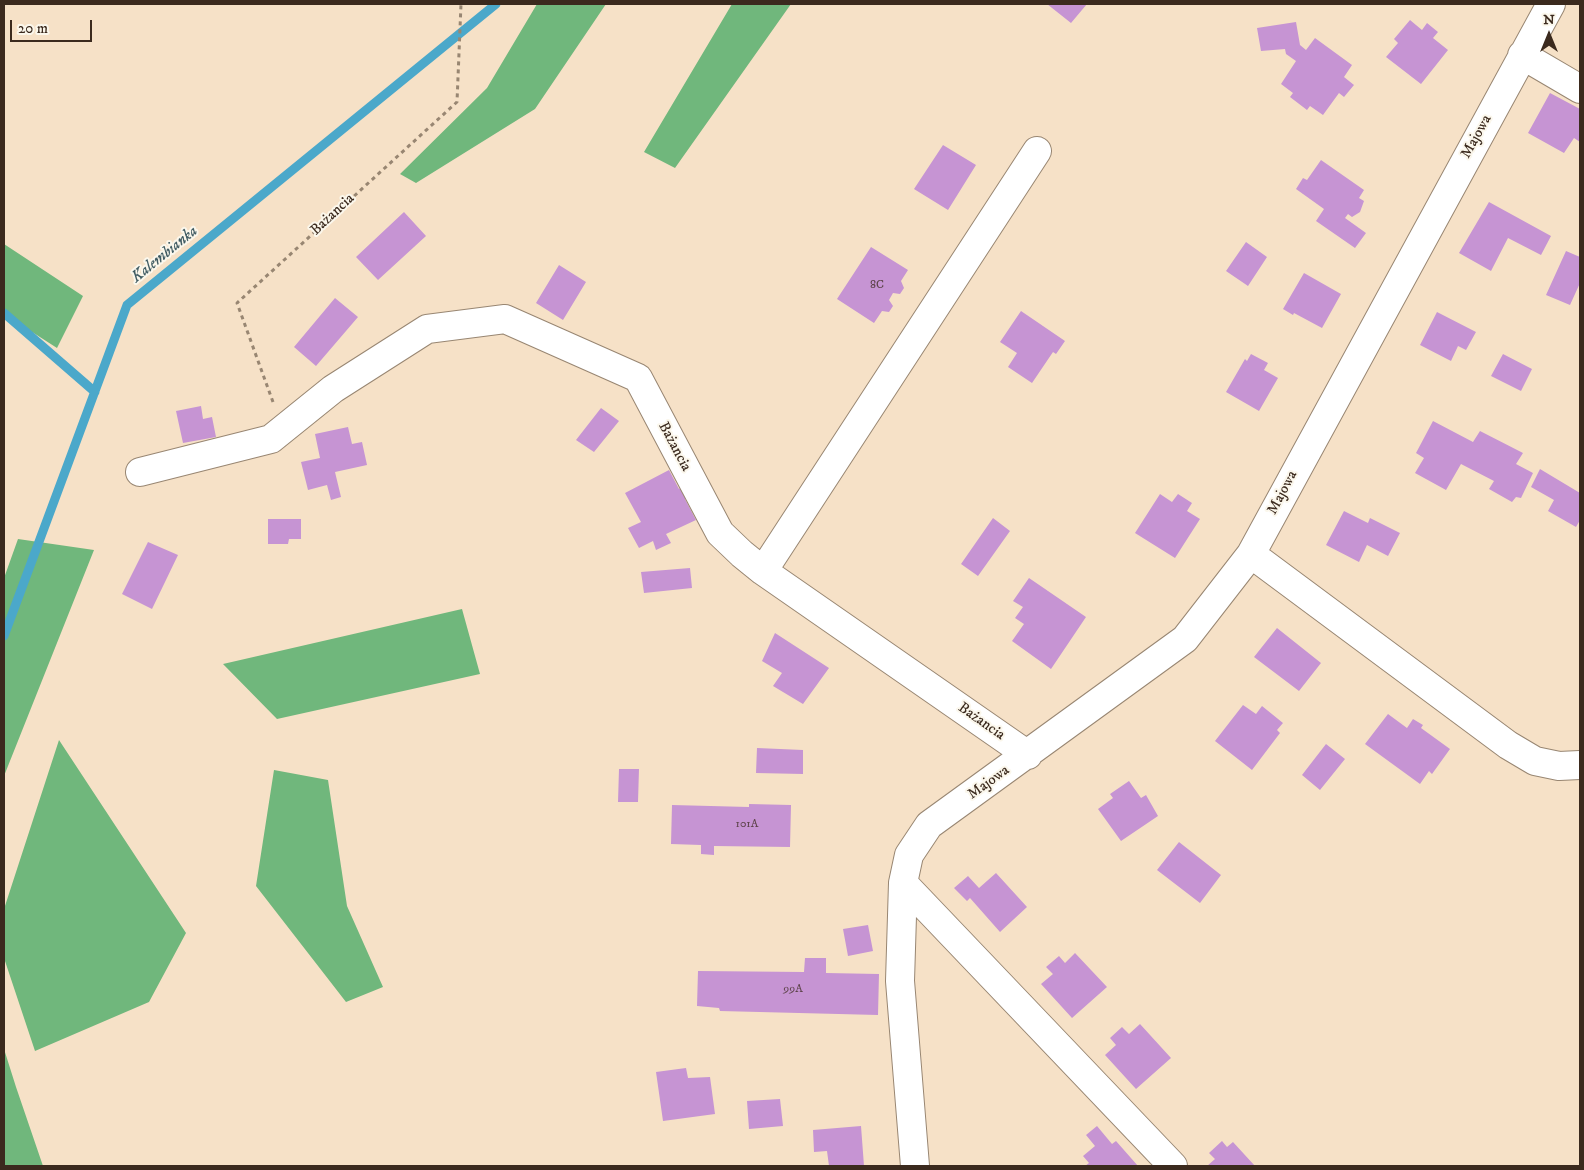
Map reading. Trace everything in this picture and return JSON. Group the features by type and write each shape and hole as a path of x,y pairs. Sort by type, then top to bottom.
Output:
{"street":[{"name":"Majowa","path":"915,1166 900,981 903,883 909,855 929,825 1028,755 1185,639 1251,554 1551,4"},
{"path":"1522,56 1580,89"},
{"path":"763,572 1037,151"},
{"name":"Bażancia","path":"140,472 271,439 333,389 427,329 505,319 638,378 720,532 763,572 1028,755"},
{"path":"1251,554 1508,745 1536,761 1559,766 1580,765"},
{"path":"903,883 1172,1166"}],"path":[{"name":"Bażancia","path":"283,429 237,303 457,102 461,4"}],"green space":[{"path":"537,4 606,4 535,109 416,183 400,174 487,88"},
{"path":"732,4 791,4 675,168 644,152"},
{"path":"4,244 83,296 57,348 4,314"},
{"path":"18,539 94,550 4,776 4,578"},
{"path":"462,609 480,674 277,719 223,664"},
{"path":"59,740 186,933 149,1002 35,1051 4,958 4,909"},
{"path":"274,770 328,780 347,906 383,987 346,1002 256,886"},
{"path":"4,1049 16,1087 43,1166 4,1166"}],"building":[{"path":"1047,4 1087,4 1071,23"},
{"path":"1410,20 1422,30 1427,23 1438,32 1433,38 1448,50 1421,84 1386,57 1398,43 1394,39"},
{"path":"1296,22 1300,45 1306,50 1315,38 1352,65 1344,77 1354,85 1344,97 1339,93 1323,115 1310,106 1307,110 1290,97 1293,93 1281,84 1296,61 1286,54 1285,49 1261,51 1257,28"},
{"path":"1550,93 1580,109 1580,142 1574,138 1564,153 1528,133"},
{"path":"943,145 976,165 948,210 914,189"},
{"path":"1321,160 1364,190 1359,198 1364,201 1360,212 1352,217 1348,214 1345,218 1366,233 1355,248 1316,221 1324,209 1296,189 1303,178 1307,180"},
{"path":"1489,202 1551,236 1541,255 1508,238 1491,271 1459,253"},
{"path":"404,212 426,236 378,280 356,257"},
{"path":"1246,242 1267,257 1248,286 1226,271"},
{"path":"871,247 908,270 901,281 904,288 900,294 893,293 889,300 893,306 889,312 882,311 874,323 837,299"},
{"path":"1566,251 1580,257 1580,283 1570,305 1546,295"},
{"path":"559,265 586,282 563,320 536,303"},
{"path":"1304,273 1341,294 1322,328 1283,309"},
{"path":"335,298 358,317 316,366 294,347"},
{"path":"1021,311 1065,341 1056,354 1053,352 1032,383 1008,367 1017,353 1000,342"},
{"path":"1437,312 1476,332 1466,350 1458,346 1451,361 1420,345"},
{"path":"1251,354 1268,363 1264,370 1278,378 1259,411 1226,392 1245,359 1247,361"},
{"path":"1503,354 1532,369 1521,391 1491,376"},
{"path":"201,406 203,419 212,417 216,437 183,443 176,411"},
{"path":"601,408 619,421 594,452 576,440"},
{"path":"1433,421 1473,442 1480,431 1523,453 1516,464 1533,473 1521,498 1516,497 1512,502 1489,489 1494,481 1461,464 1446,490 1415,473 1424,458 1416,453"},
{"path":"348,427 352,444 362,442 367,465 335,472 341,497 331,500 327,485 308,490 301,462 320,458 315,434"},
{"path":"1540,469 1580,493 1580,520 1576,527 1548,511 1554,500 1531,487"},
{"path":"669,470 679,489 685,485 691,496 685,499 696,520 666,534 671,543 656,550 653,541 639,548 628,528 641,522 625,493"},
{"path":"1160,494 1172,502 1178,494 1192,503 1187,511 1200,519 1175,558 1135,533"},
{"path":"1344,511 1368,523 1370,518 1400,533 1388,556 1367,545 1359,562 1326,545"},
{"path":"993,518 1010,531 978,576 961,564"},
{"path":"268,519 301,519 301,539 289,539 288,544 268,544"},
{"path":"148,542 178,555 152,609 122,594"},
{"path":"690,568 692,588 644,593 641,572"},
{"path":"1029,578 1086,617 1051,669 1012,641 1024,624 1015,618 1023,607 1013,601"},
{"path":"1277,628 1321,663 1299,691 1254,657"},
{"path":"775,633 829,668 803,704 773,686 782,673 762,661"},
{"path":"1243,705 1256,714 1262,706 1283,723 1277,730 1280,733 1252,770 1215,741"},
{"path":"1388,714 1407,728 1413,719 1423,725 1421,728 1450,749 1432,774 1429,771 1420,784 1365,744"},
{"path":"1326,744 1345,759 1320,790 1302,775"},
{"path":"757,748 803,750 803,774 756,773"},
{"path":"619,769 639,769 638,802 618,802"},
{"path":"1129,781 1141,798 1146,795 1158,816 1121,841 1098,809 1113,798 1110,794"},
{"path":"749,804 791,805 790,847 714,846 714,855 701,854 701,845 671,844 672,805 749,807"},
{"path":"1179,842 1221,875 1200,903 1157,870"},
{"path":"996,873 1027,907 1000,932 970,898 967,901 954,888 968,876 979,888"},
{"path":"868,925 873,951 848,956 843,929"},
{"path":"1075,953 1107,987 1072,1018 1041,984 1053,974 1046,967 1059,956 1065,963"},
{"path":"805,958 826,958 826,973 879,974 878,1015 720,1011 719,1008 697,1006 698,971 804,972"},
{"path":"1140,1024 1171,1058 1136,1089 1105,1055 1116,1045 1110,1038 1122,1027 1129,1034"},
{"path":"686,1068 688,1078 710,1077 715,1114 663,1121 656,1072"},
{"path":"780,1099 783,1126 749,1129 747,1101"},
{"path":"861,1126 864,1166 829,1166 827,1151 814,1152 813,1130"},
{"path":"1097,1126 1112,1144 1116,1141 1138,1166 1085,1166 1089,1163 1083,1156 1095,1146 1086,1135"},
{"path":"1222,1141 1227,1147 1233,1142 1255,1166 1207,1166 1215,1159 1209,1153"}],"waterway":[{"name":"Kalembianka","path":"4,636 127,305 496,4"},
{"path":"4,313 95,392"}]}
